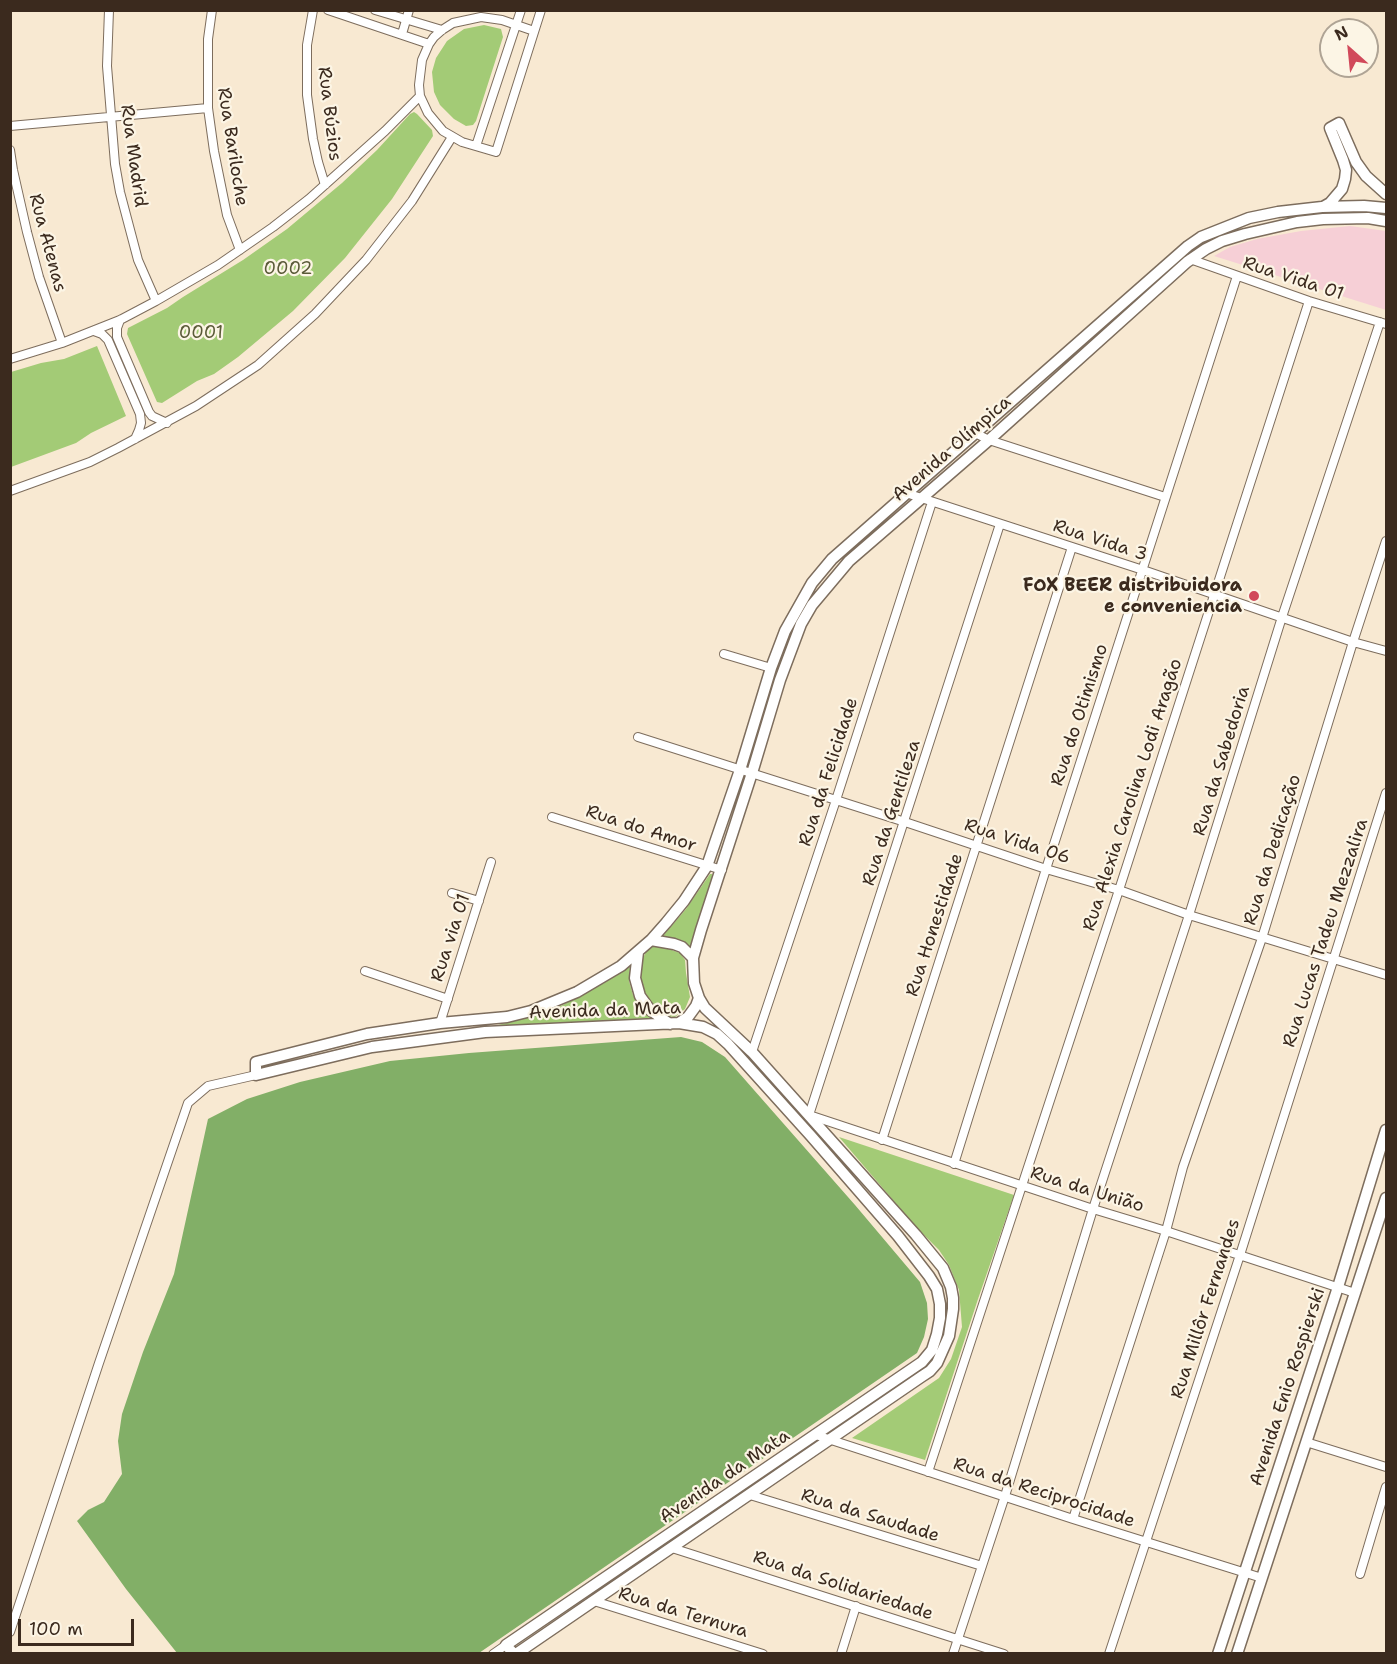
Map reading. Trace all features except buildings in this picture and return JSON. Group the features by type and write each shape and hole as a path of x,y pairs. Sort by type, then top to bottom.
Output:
{"street":[{"name":"Rua Madrid","path":"109,10 107,66 115,164 125,215 138,260 156,301"},
{"name":"Rua Bariloche","path":"212,10 208,39 208,108 227,215 240,250"},
{"name":"Rua Búzios","path":"313,10 307,45 307,95 313,139 325,185"},
{"path":"328,10 429,44"},
{"path":"375,10 442,30"},
{"path":"402,34 409,10"},
{"path":"476,146 521,10"},
{"path":"534,31 516,24 481,17 453,23 442,30 429,44 419,71 418,85 420,96 433,120 443,131 452,137 496,152 541,10"},
{"path":"10,359 120,320 190,282 240,250 325,185 420,96"},
{"path":"10,126 208,108"},
{"path":"1322,207 1330,203 1341,189 1346,170 1335,126 1366,176 1386,194"},
{"path":"10,491 90,462 167,423 258,365 315,314 391,230 452,137"},
{"name":"Rua Atenas","path":"10,150 39,277 62,342"},
{"name":"Avenida Olímpica","path":"696,883 707,866 740,770 771,668 790,620 812,583 832,559 1201,237 1250,218 1278,212 1322,207 1386,208"},
{"name":"Avenida Olímpica","path":"716,888 780,680 801,624 812,605 849,561 989,440 1191,259 1206,249 1222,241 1262,229 1297,222 1368,218 1386,220"},
{"name":"Rua Vida 01","path":"1191,259 1308,301 1383,323"},
{"name":"Rua do Otimismo","path":"954,1164 1046,869 1237,276"},
{"name":"Rua Alexia Carolina Lodi Aragão","path":"928,1472 1119,890 1308,301"},
{"path":"120,320 117,336 149,412 152,416 167,423"},
{"name":"Rua da Sabedoria","path":"958,1639 1282,617 1383,323"},
{"path":"94,331 102,334 108,340 140,414 140,430 134,439"},
{"path":"975,433 989,440 1165,497"},
{"name":"Rua Vida 3","path":"906,494 1386,651"},
{"name":"Rua da Felicidade","path":"752,1052 932,502"},
{"name":"Rua da Gentileza","path":"810,1113 1000,524"},
{"name":"Rua da Dedicação","path":"1073,1519 1166,1231 1183,1167 1262,938 1386,541"},
{"name":"Rua Honestidade","path":"882,1140 1072,547"},
{"path":"724,654 771,668"},
{"name":"Rua Vida 06","path":"638,737 1046,869 1119,890 1189,915 1386,975"},
{"name":"Rua Lucas Tadeu Mezzalira","path":"1294,1083 1386,793"},
{"name":"Rua do Amor","path":"552,817 722,870"},
{"name":"Rua via 01","path":"440,1023 491,862"},
{"name":"Avenida da Mata","path":"514,1652 816,1435 913,1369 928,1355 934,1344 940,1318 937,1289 898,1236 811,1136 728,1044 709,1029 675,1023 496,1032 435,1038 372,1047 255,1075 256,1062 367,1034 440,1023 507,1017 531,1011 577,992 601,979 638,952 677,910 696,883"},
{"name":"Avenida da Mata","path":"514,1652 594,1601 930,1371 941,1356 949,1336 953,1298 943,1268 810,1113 744,1042 708,1012 699,998 692,970 693,958 716,888"},
{"path":"452,893 479,901"},
{"path":"651,940 682,947 693,958"},
{"path":"638,952 635,978 640,996 650,1010 675,1023 688,1017 699,998"},
{"path":"365,971 448,999"},
{"path":"10,1632 188,1103 208,1086 255,1075"},
{"name":"Rua Millôr Fernandes","path":"1109,1653 1294,1083"},
{"name":"Rua da União","path":"810,1113 954,1164 1356,1293"},
{"name":"Avenida Enio Rospierski","path":"1218,1653 1384,1147 1386,1130"},
{"name":"Avenida Enio Rospierski","path":"1237,1653 1386,1198"},
{"name":"Rua da Reciprocidade","path":"816,1435 1262,1578"},
{"path":"1306,1442 1386,1467"},
{"path":"1360,1574 1386,1488"},
{"name":"Rua da Saudade","path":"750,1495 982,1566"},
{"name":"Rua da Solidariedade","path":"672,1548 1004,1653"},
{"name":"Rua da Ternura","path":"594,1601 763,1653"},
{"path":"842,1653 856,1606"},
{"path":"953,1653 958,1639"},
{"path":"493,1653 514,1652"}],"shaded area":[{"path":"1350,226 1386,231 1386,310 1214,256 1230,247 1257,239 1301,231"}],"green space":[{"path":"484,25 501,29 503,37 476,121 473,125 466,126 454,119 440,105 434,92 432,72 436,58 447,41 464,29"},
{"path":"414,112 432,130 433,136 392,199 345,258 293,311 238,357 214,374 197,381 162,403 157,402 127,334 128,328 167,308 287,229 342,183"},
{"path":"97,346 126,416 76,443 11,467 11,372 64,359"},
{"path":"710,874 713,876 690,947 679,940 663,936 686,909"},
{"path":"658,945 680,953 685,960 690,997 685,1009 675,1017 666,1016 654,1007 641,980 643,958 647,950"},
{"path":"630,966 629,981 633,995 642,1010 652,1018 498,1025 539,1015 559,1007"},
{"path":"681,1037 702,1042 725,1057 920,1282 927,1303 928,1319 917,1353 479,1653 177,1653 126,1589 77,1521 88,1510 104,1502 122,1474 118,1441 122,1414 143,1352 174,1274 208,1119 247,1099 300,1082 390,1061"},
{"path":"839,1137 1014,1195 925,1460 852,1438 939,1378 951,1359 962,1327 959,1290 949,1265 939,1250 916,1227"}],"place":[{"name":"FOX BEER distribuidora e conveniencia","path":"1254,596"}],"park label":[{"name":"0002","path":"288,269"},
{"name":"0001","path":"201,333"}]}
